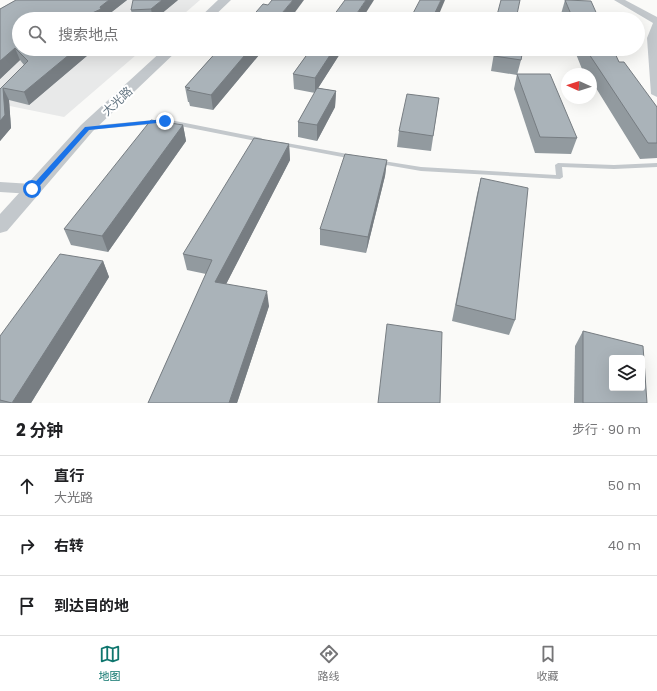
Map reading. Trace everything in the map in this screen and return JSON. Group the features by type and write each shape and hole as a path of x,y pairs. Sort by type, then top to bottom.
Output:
{"street":[{"path":"212,12 225,0"},
{"path":"618,0 641,12"},
{"path":"645,14 657,20"},
{"path":"657,24 652,38 657,94"},
{"name":"大光路","path":"0,226 87,128 164,56"},
{"path":"0,187 32,189"}],"lane":[{"path":"87,128 165,121 265,141"},
{"path":"273,142 359,158"},
{"path":"366,160 421,169 560,177 558,165 614,167 657,165"}],"shaded area":[{"path":"86,0 200,0 186,12 68,12"},
{"path":"0,39 12,45 12,56 135,56 64,117 0,104"}],"building":[{"path":"16,0 109,0 100,7 101,9 94,12 12,12 12,51 0,61 0,9"},
{"path":"133,0 162,0 151,9 131,10"},
{"path":"272,0 293,0 283,12 256,12 263,4 268,5"},
{"path":"345,0 366,0 358,12 336,12"},
{"path":"420,0 441,0 435,12 414,12"},
{"path":"501,0 520,0 517,12 498,12"},
{"path":"565,0 591,1 596,12 570,12"},
{"path":"23,56 68,56 24,92 3,88 5,115 0,121 0,89 28,61"},
{"path":"213,56 244,56 211,95 187,90 190,88 185,87"},
{"path":"306,56 329,56 315,78 293,74"},
{"path":"494,56 522,56 521,60"},
{"path":"590,56 616,56 619,62 624,62 657,107 657,143 648,143"},
{"path":"517,74 550,74 561,100 561,104 563,104 577,138 540,137"},
{"path":"317,88 336,91 317,125 298,122"},
{"path":"407,94 439,98 433,136 399,131"},
{"path":"151,120 183,125 102,236 64,229"},
{"path":"254,138 289,144 215,282 267,291 229,403 148,403 212,260 183,254"},
{"path":"345,154 387,160 368,237 320,229"},
{"path":"481,178 528,188 515,320 456,305"},
{"path":"60,254 103,261 12,403 0,400 0,336"},
{"path":"387,324 442,332 440,403 378,403"},
{"path":"583,331 643,346 644,355 609,355 609,391 645,391 645,374 647,403 583,403"}],"route":[{"path":"32,189 87,128 165,121"}]}
